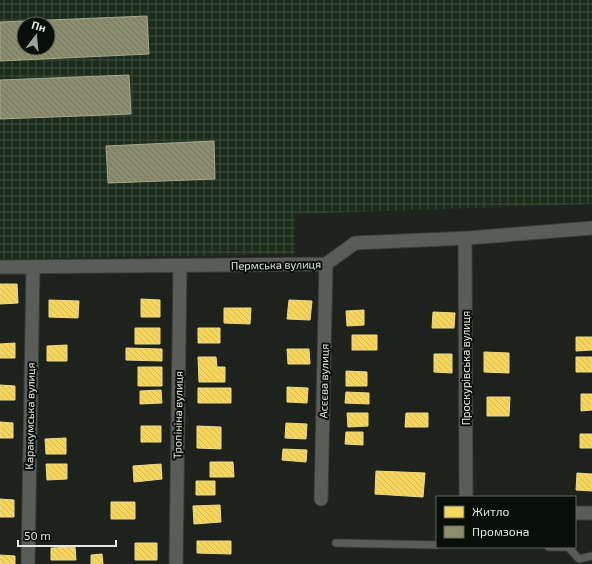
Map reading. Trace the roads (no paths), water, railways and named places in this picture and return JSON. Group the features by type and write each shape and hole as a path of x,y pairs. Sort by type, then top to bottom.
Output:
{"street":[{"name":"Пермська вулиця","path":"0,268 326,264 355,243 465,238 592,228"},
{"name":"Проскурівська вулиця","path":"465,238 466,496"},
{"name":"Асєєва вулиця","path":"321,499 326,264"},
{"name":"Тропініна вулиця","path":"176,564 180,266"},
{"name":"Каракумська вулиця","path":"28,564 33,267"},
{"path":"576,513 592,513"}],"lane":[{"path":"336,543 436,545"},
{"path":"569,548 578,562 592,556"}]}
